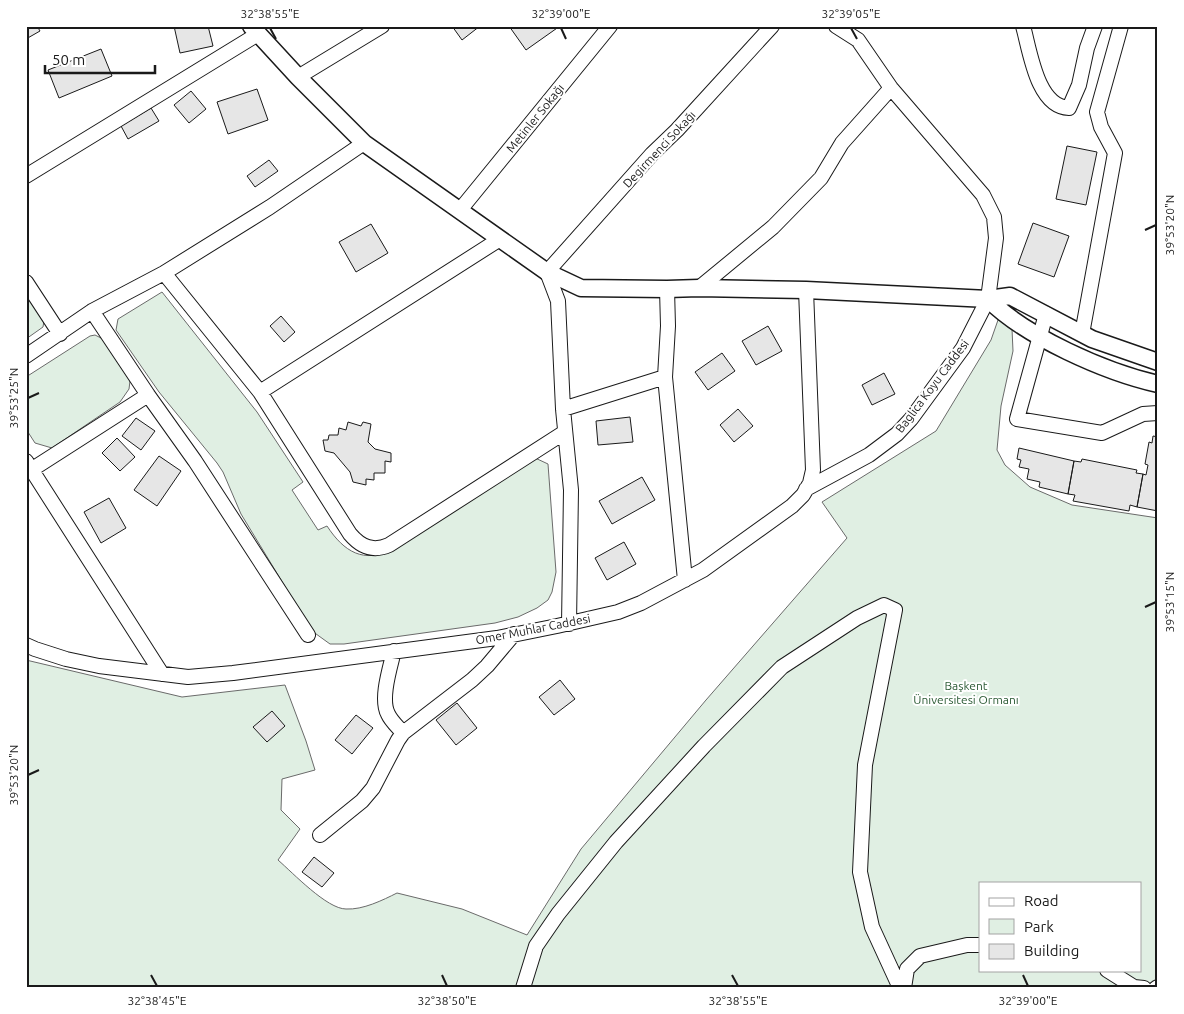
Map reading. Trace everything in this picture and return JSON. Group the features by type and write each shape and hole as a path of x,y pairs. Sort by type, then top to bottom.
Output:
{"street":[{"path":"298,77 382,26"},
{"name":"Metinler Sokağı","path":"460,210 610,26"},
{"name":"Degirmenci Sokağı","path":"547,272 652,154 678,130 772,26"},
{"name":"Baglica Koyu Caddesi","path":"806,489 869,455 897,434 963,348 988,299 996,238 994,217 984,195 891,88 858,40 836,26"},
{"path":"1022,26 1044,94 1061,108 1069,108 1079,85 1087,48 1096,26"},
{"path":"1082,334 1115,153 1101,127 1097,112 1121,26"},
{"path":"26,176 254,30 364,143 547,272 581,288 806,290 988,299 1010,296 1082,334 1158,362"},
{"path":"699,288 773,227 821,178 842,143 891,88"},
{"path":"26,356 92,311 164,273 270,207 364,143"},
{"path":"260,392 500,239"},
{"path":"547,272 558,301 562,409 571,490 569,624"},
{"path":"164,273 260,392 350,534 357,542 373,549 384,547 406,535 565,432"},
{"path":"26,282 60,334"},
{"path":"667,289 668,326 665,377 685,580"},
{"name":"Omer Muhlar Caddesi","path":"26,645 66,659 100,666 188,677 233,673 514,634 569,624 618,612 642,603 703,570 768,524 792,506 810,483 812,470 806,290"},
{"path":"988,299 1003,314 1069,351 1139,380 1158,384"},
{"path":"92,311 200,469 308,635"},
{"path":"1046,314 1017,419 1102,433 1143,414 1158,413"},
{"path":"562,409 665,377"},
{"path":"148,395 29,465 162,674"},
{"path":"523,988 536,946 558,914 616,842 704,746 782,667 857,618 884,605 895,610 865,765 860,872 872,927 902,988"},
{"path":"320,835 362,801 373,788 403,733 472,680 487,666 514,634"},
{"path":"394,651 386,688 385,705 389,717 403,733"},
{"path":"902,988 906,969 920,956 967,945 979,945"},
{"path":"1110,972 1134,987 1144,988"}],"green space":[{"path":"162,292 257,412 303,482 292,490 318,530 327,526 340,543 355,553 372,555 392,549 533,457 548,464 556,572 552,592 548,600 537,608 518,617 495,623 344,644 330,644 312,631 241,514 223,472 159,392 116,330 118,319"},
{"path":"26,294 44,321 43,327 26,339"},
{"name":"Başkent Üniversitesi Ormanı","path":"998,320 1007,323 1012,329 1013,351 1001,406 997,450 1005,465 1030,487 1072,505 1158,518 1158,988 26,988 26,660 182,697 285,685 315,770 282,779 281,810 300,829 278,860 320,897 338,907 346,909 359,908 397,893 462,909 527,935 581,849 706,700 847,538 822,502 936,431 991,340"},
{"path":"95,335 103,339 130,381 129,389 120,402 52,448 35,443 26,429 26,377 90,336"}],"building":[{"path":"26,26 37,26 40,31 26,39"},
{"path":"174,26 208,26 213,46 180,53"},
{"path":"452,26 480,26 462,40"},
{"path":"509,26 560,26 526,50"},
{"path":"101,49 112,76 59,98 48,70"},
{"path":"257,89 268,120 228,134 217,102"},
{"path":"191,91 206,109 189,123 174,105"},
{"path":"151,108 159,121 128,139 121,126"},
{"path":"1067,146 1097,152 1086,205 1056,199"},
{"path":"269,160 278,171 255,187 247,176"},
{"path":"1033,223 1069,236 1054,277 1018,264"},
{"path":"371,224 388,253 356,272 339,242"},
{"path":"281,316 295,332 284,342 270,326"},
{"path":"768,326 782,351 756,365 742,341"},
{"path":"722,353 735,371 708,390 695,372"},
{"path":"884,373 895,394 872,405 862,385"},
{"path":"738,409 753,426 734,442 720,425"},
{"path":"630,417 633,442 598,445 596,421"},
{"path":"136,418 155,431 141,450 122,436"},
{"path":"348,422 361,426 363,422 371,424 368,442 375,449 391,453 391,462 385,461 385,473 374,473 374,480 366,479 366,485 353,482 350,472 334,453 325,451 323,440 328,440 329,435 338,435 339,428 346,430"},
{"path":"1153,436 1158,437 1158,511 1137,507 1143,474 1146,475 1148,465 1145,464 1149,442 1152,443"},
{"path":"117,438 135,457 120,471 102,453"},
{"path":"1019,448 1074,461 1068,494 1039,487 1040,482 1027,479 1029,469 1019,467 1021,460 1017,459"},
{"path":"159,456 181,471 157,506 134,490"},
{"path":"1082,459 1137,470 1136,473 1143,474 1137,507 1130,505 1129,511 1073,501 1075,495 1068,494 1074,461 1081,462"},
{"path":"642,477 655,500 612,524 599,501"},
{"path":"109,498 126,528 101,543 84,512"},
{"path":"624,542 636,564 607,580 595,558"},
{"path":"560,680 575,699 554,715 539,697"},
{"path":"457,703 477,728 456,745 436,720"},
{"path":"272,711 285,726 267,742 253,727"},
{"path":"356,715 373,728 352,754 335,740"},
{"path":"314,857 334,873 322,887 302,872"}]}
